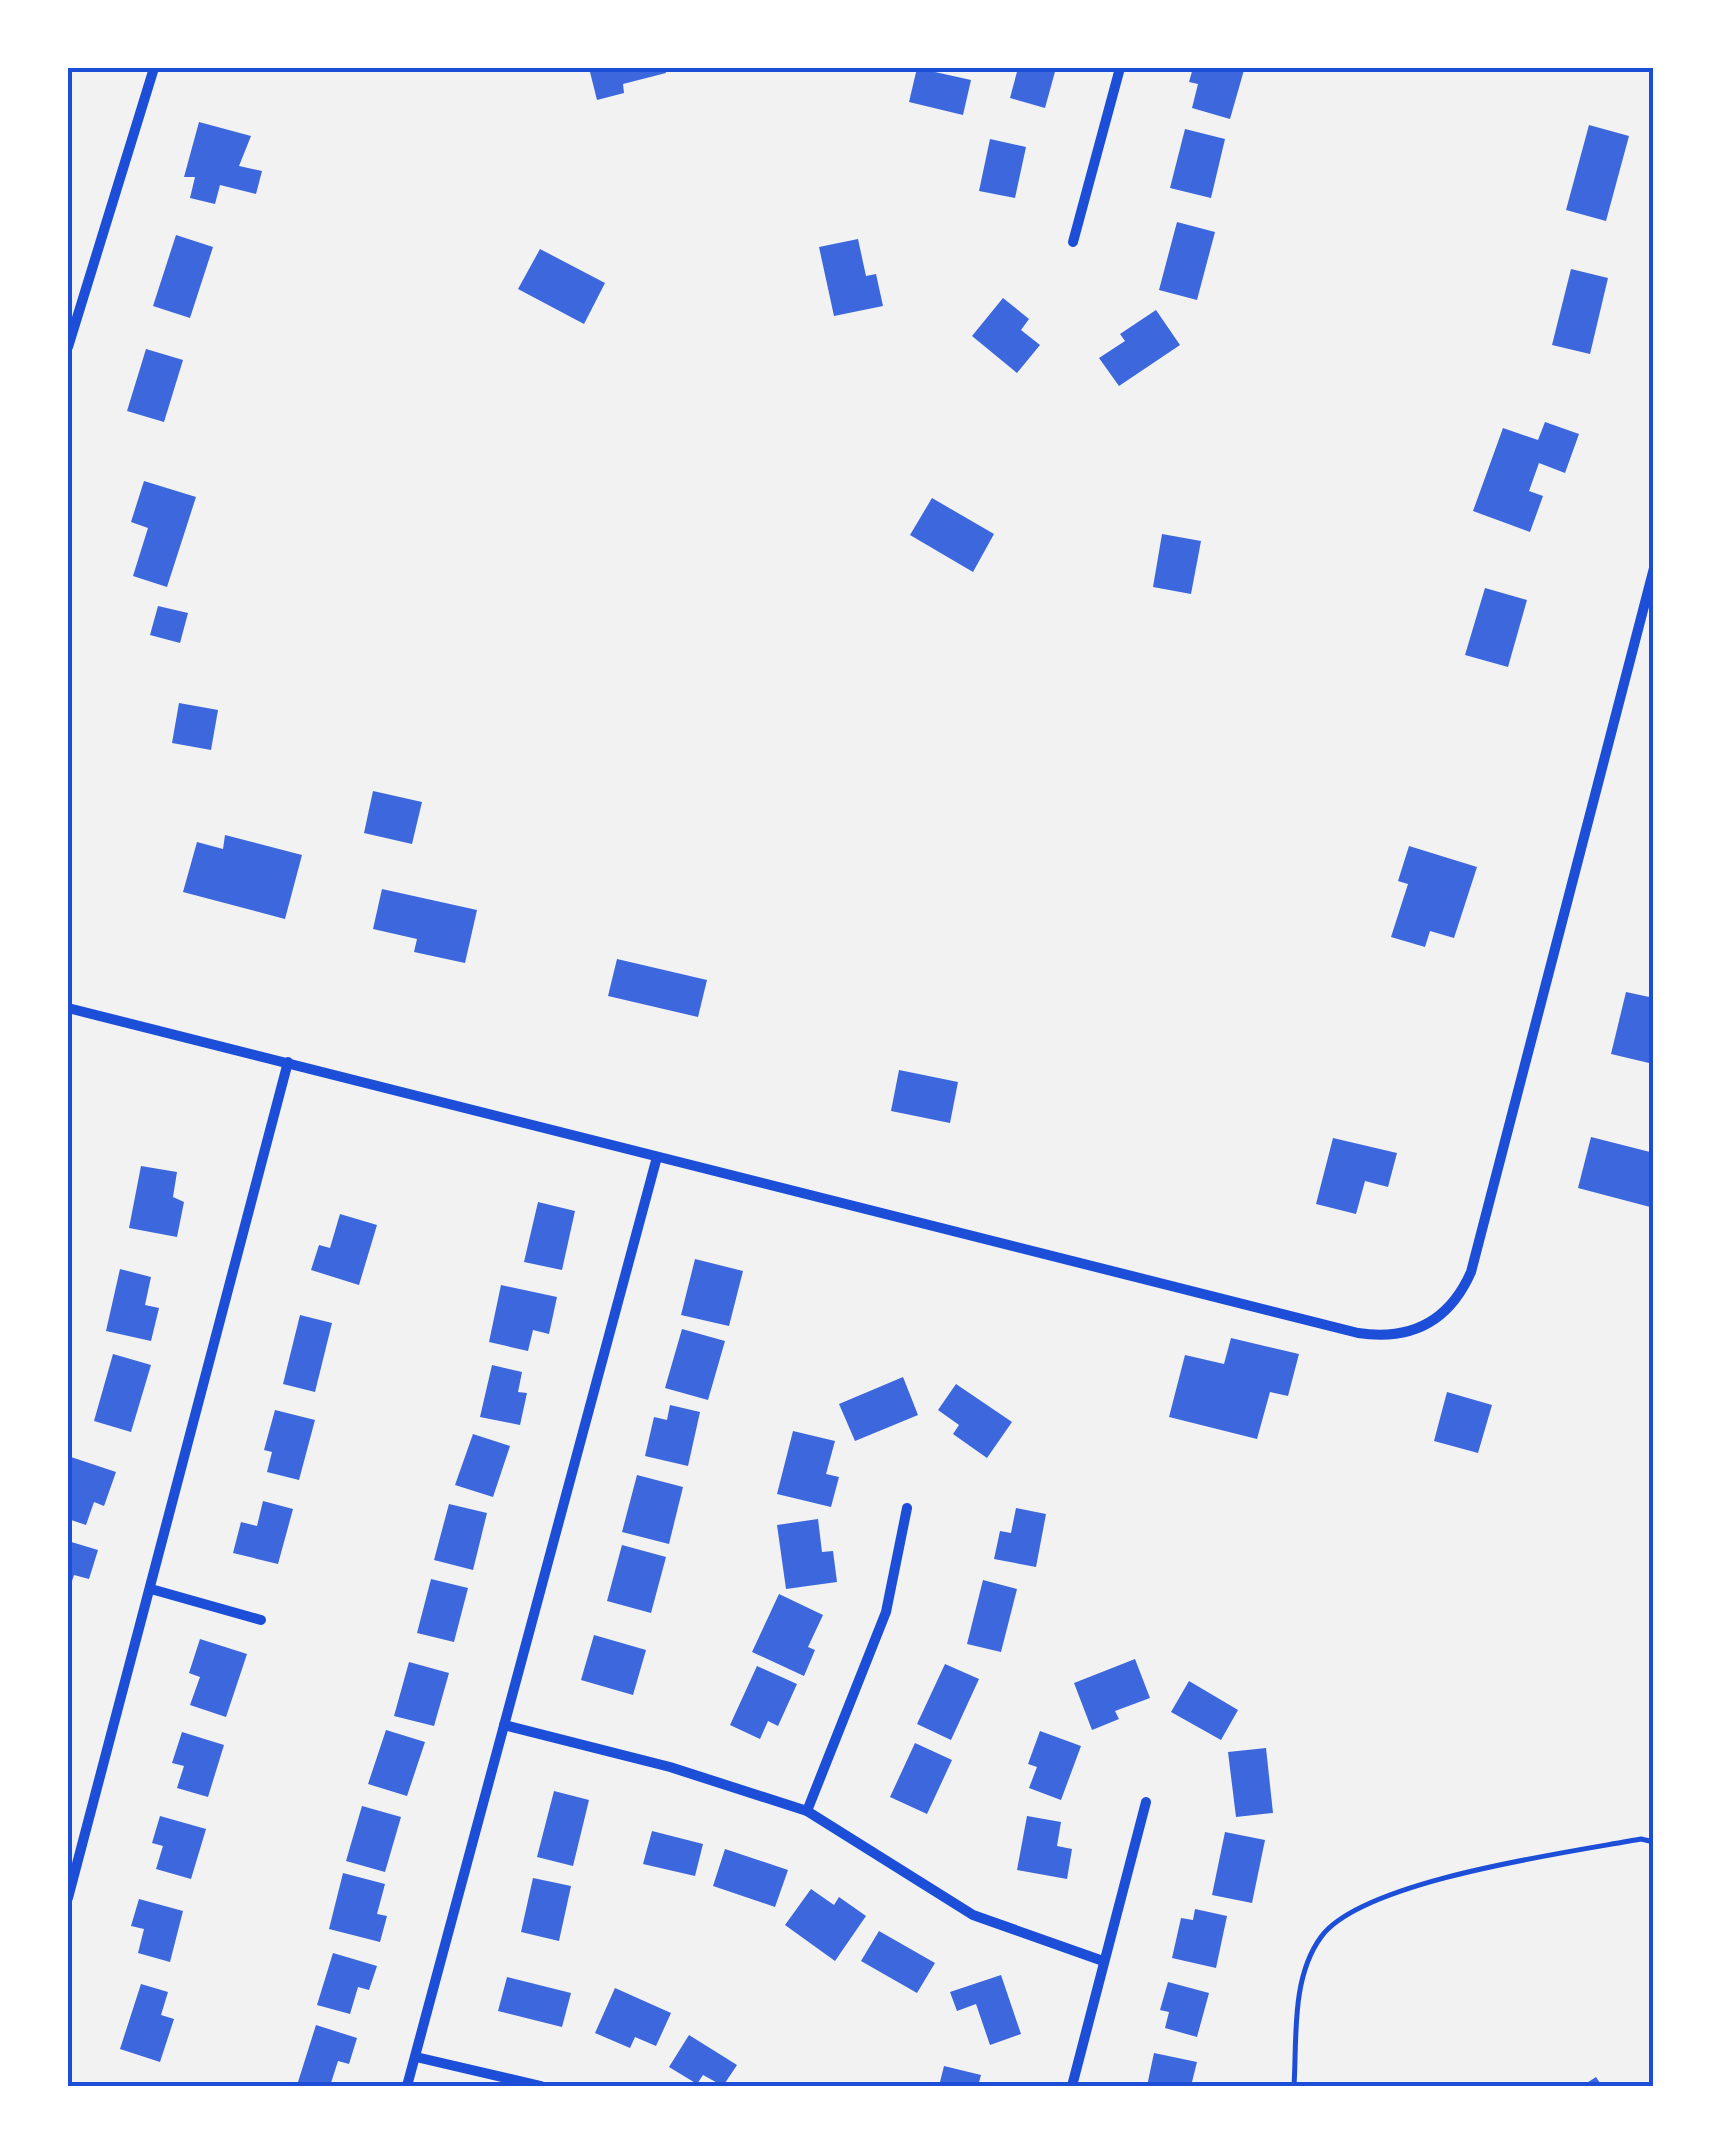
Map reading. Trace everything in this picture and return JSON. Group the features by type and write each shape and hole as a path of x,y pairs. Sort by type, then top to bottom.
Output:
{"street":[{"path":"68,347 154,68"},
{"path":"1073,242 1120,68"},
{"path":"68,1008 1358,1333 1397,1336 1434,1322 1462,1292 1471,1272 1648,608 1654,568"},
{"path":"68,1898 288,1062"},
{"path":"407,2086 657,1157"},
{"path":"807,1812 886,1612 906,1508"},
{"path":"151,1589 261,1620"},
{"path":"504,1725 670,1767 807,1812 973,1915 1103,1961"},
{"path":"1072,2086 1146,1802"},
{"path":"416,2057 541,2086"}],"path":[{"path":"1294,2086 1302,1978 1322,1935 1352,1912 1446,1875 1641,1839 1654,1842"}],"building":[{"path":"589,68 665,68 666,73 623,84 624,93 597,100"},
{"path":"917,68 971,80 963,115 909,102"},
{"path":"1018,68 1056,68 1045,108 1010,98"},
{"path":"1193,68 1244,70 1230,119 1192,108 1198,84 1189,82"},
{"path":"199,122 251,136 239,166 262,171 256,194 220,185 215,204 190,198 195,177 184,177"},
{"path":"1589,125 1629,136 1606,221 1566,210"},
{"path":"1185,129 1225,139 1211,198 1170,188"},
{"path":"990,139 1026,147 1015,198 979,191"},
{"path":"1177,222 1215,232 1197,300 1159,290"},
{"path":"176,235 213,247 190,318 153,306"},
{"path":"858,239 866,276 876,274 883,306 834,316 819,247"},
{"path":"540,249 605,283 584,324 518,289"},
{"path":"1571,269 1608,278 1590,354 1552,345"},
{"path":"1003,298 1029,319 1021,330 1040,345 1017,373 972,336"},
{"path":"1156,310 1180,345 1119,386 1099,358 1125,341 1120,334"},
{"path":"146,349 183,360 164,422 127,411"},
{"path":"1545,422 1579,434 1565,473 1539,463 1529,491 1543,496 1530,532 1473,511 1503,428 1538,440"},
{"path":"144,481 196,497 167,587 133,576 148,528 131,522"},
{"path":"932,498 994,534 973,572 910,535"},
{"path":"1162,534 1201,541 1191,594 1153,587"},
{"path":"1485,588 1527,600 1508,667 1465,655"},
{"path":"158,606 188,613 180,643 150,635"},
{"path":"179,703 218,710 211,750 172,743"},
{"path":"373,791 422,802 412,844 364,833"},
{"path":"225,835 302,855 285,919 183,892 197,842 223,849"},
{"path":"1409,846 1477,867 1454,938 1430,931 1425,947 1391,937 1408,884 1398,881"},
{"path":"382,889 477,910 465,963 414,952 417,939 373,929"},
{"path":"617,959 707,980 698,1017 608,996"},
{"path":"1626,992 1654,998 1649,1063 1611,1054"},
{"path":"899,1070 958,1082 950,1123 891,1111"},
{"path":"1591,1137 1654,1153 1654,1208 1578,1188"},
{"path":"1333,1138 1397,1153 1388,1187 1365,1181 1356,1214 1316,1204"},
{"path":"141,1166 177,1172 173,1197 184,1202 177,1237 129,1228"},
{"path":"538,1202 575,1211 562,1270 524,1262"},
{"path":"340,1214 377,1225 359,1285 311,1270 319,1245 330,1248"},
{"path":"695,1259 743,1271 729,1326 681,1315"},
{"path":"120,1269 151,1277 145,1305 159,1308 151,1341 106,1331"},
{"path":"501,1285 557,1297 549,1334 533,1330 528,1351 489,1342"},
{"path":"300,1315 332,1323 315,1392 283,1384"},
{"path":"682,1329 725,1341 708,1400 665,1388"},
{"path":"1231,1338 1299,1354 1288,1396 1270,1392 1257,1439 1169,1417 1185,1355 1224,1364"},
{"path":"113,1354 151,1365 131,1432 94,1421"},
{"path":"492,1365 522,1372 518,1392 527,1393 520,1425 480,1417"},
{"path":"903,1377 918,1415 855,1441 839,1404"},
{"path":"956,1384 1012,1422 987,1458 953,1434 959,1425 938,1410"},
{"path":"1447,1392 1492,1405 1478,1453 1434,1441"},
{"path":"670,1405 700,1412 688,1466 645,1456 654,1417 667,1420"},
{"path":"275,1410 315,1420 299,1480 267,1472 272,1452 264,1450"},
{"path":"793,1431 835,1441 826,1474 839,1477 831,1507 777,1494"},
{"path":"473,1434 510,1446 493,1497 455,1485"},
{"path":"68,1456 116,1472 104,1506 94,1502 86,1525 68,1519"},
{"path":"637,1475 683,1487 669,1544 622,1532"},
{"path":"263,1501 293,1509 278,1564 233,1553 241,1522 257,1526"},
{"path":"449,1504 487,1513 473,1570 434,1560"},
{"path":"1016,1508 1046,1514 1036,1567 994,1559 1000,1531 1011,1533"},
{"path":"818,1519 822,1552 833,1551 837,1582 786,1589 777,1525"},
{"path":"68,1541 98,1550 89,1579 74,1575 68,1593"},
{"path":"622,1545 666,1557 651,1613 607,1601"},
{"path":"431,1579 468,1588 454,1642 417,1633"},
{"path":"983,1580 1017,1589 1001,1652 967,1644"},
{"path":"779,1594 823,1615 808,1647 815,1650 804,1676 752,1652"},
{"path":"594,1635 646,1650 633,1695 581,1680"},
{"path":"200,1639 247,1654 226,1717 190,1705 200,1677 189,1673"},
{"path":"1135,1659 1150,1698 1115,1711 1119,1719 1092,1730 1074,1683"},
{"path":"409,1662 449,1673 434,1726 394,1716"},
{"path":"945,1664 979,1679 951,1740 917,1724"},
{"path":"757,1666 797,1684 778,1726 768,1721 760,1739 730,1725"},
{"path":"1189,1681 1238,1710 1221,1740 1171,1712"},
{"path":"386,1730 425,1742 407,1796 368,1784"},
{"path":"1040,1731 1081,1746 1061,1800 1029,1788 1037,1767 1028,1764"},
{"path":"182,1732 224,1745 208,1797 177,1788 184,1766 172,1763"},
{"path":"915,1743 952,1760 927,1814 890,1797"},
{"path":"1266,1748 1273,1813 1236,1817 1228,1752"},
{"path":"554,1791 589,1800 573,1866 537,1857"},
{"path":"362,1806 401,1817 385,1872 346,1861"},
{"path":"160,1816 206,1829 191,1879 156,1869 163,1846 152,1843"},
{"path":"1027,1816 1061,1822 1057,1846 1072,1849 1067,1879 1017,1870"},
{"path":"652,1831 703,1844 695,1876 643,1864"},
{"path":"1225,1832 1265,1840 1252,1903 1212,1895"},
{"path":"725,1849 788,1870 775,1907 713,1886"},
{"path":"343,1873 385,1884 377,1914 387,1916 380,1942 329,1929"},
{"path":"533,1878 571,1886 559,1941 521,1932"},
{"path":"811,1889 834,1905 839,1897 866,1916 835,1961 785,1925"},
{"path":"139,1899 183,1911 170,1962 138,1953 144,1929 131,1926"},
{"path":"1195,1909 1227,1916 1216,1968 1172,1958 1181,1918 1193,1920"},
{"path":"879,1931 935,1963 917,1993 861,1961"},
{"path":"333,1953 377,1966 369,1990 358,1987 350,2014 317,2005"},
{"path":"1001,1975 1021,2034 990,2045 976,2004 957,2011 950,1992"},
{"path":"507,1977 571,1993 562,2027 498,2011"},
{"path":"1168,1982 1209,1993 1197,2037 1165,2028 1169,2012 1160,2010"},
{"path":"141,1984 168,1992 161,2015 174,2019 160,2062 120,2049"},
{"path":"615,1988 671,2013 656,2046 635,2037 630,2048 595,2033"},
{"path":"316,2025 357,2038 349,2064 338,2061 330,2086 298,2082"},
{"path":"689,2035 737,2065 723,2086 703,2075 697,2084 669,2067"},
{"path":"1154,2053 1197,2062 1191,2086 1147,2086"},
{"path":"944,2066 981,2075 978,2086 939,2086"},
{"path":"1596,2077 1602,2086 1582,2086"}]}
